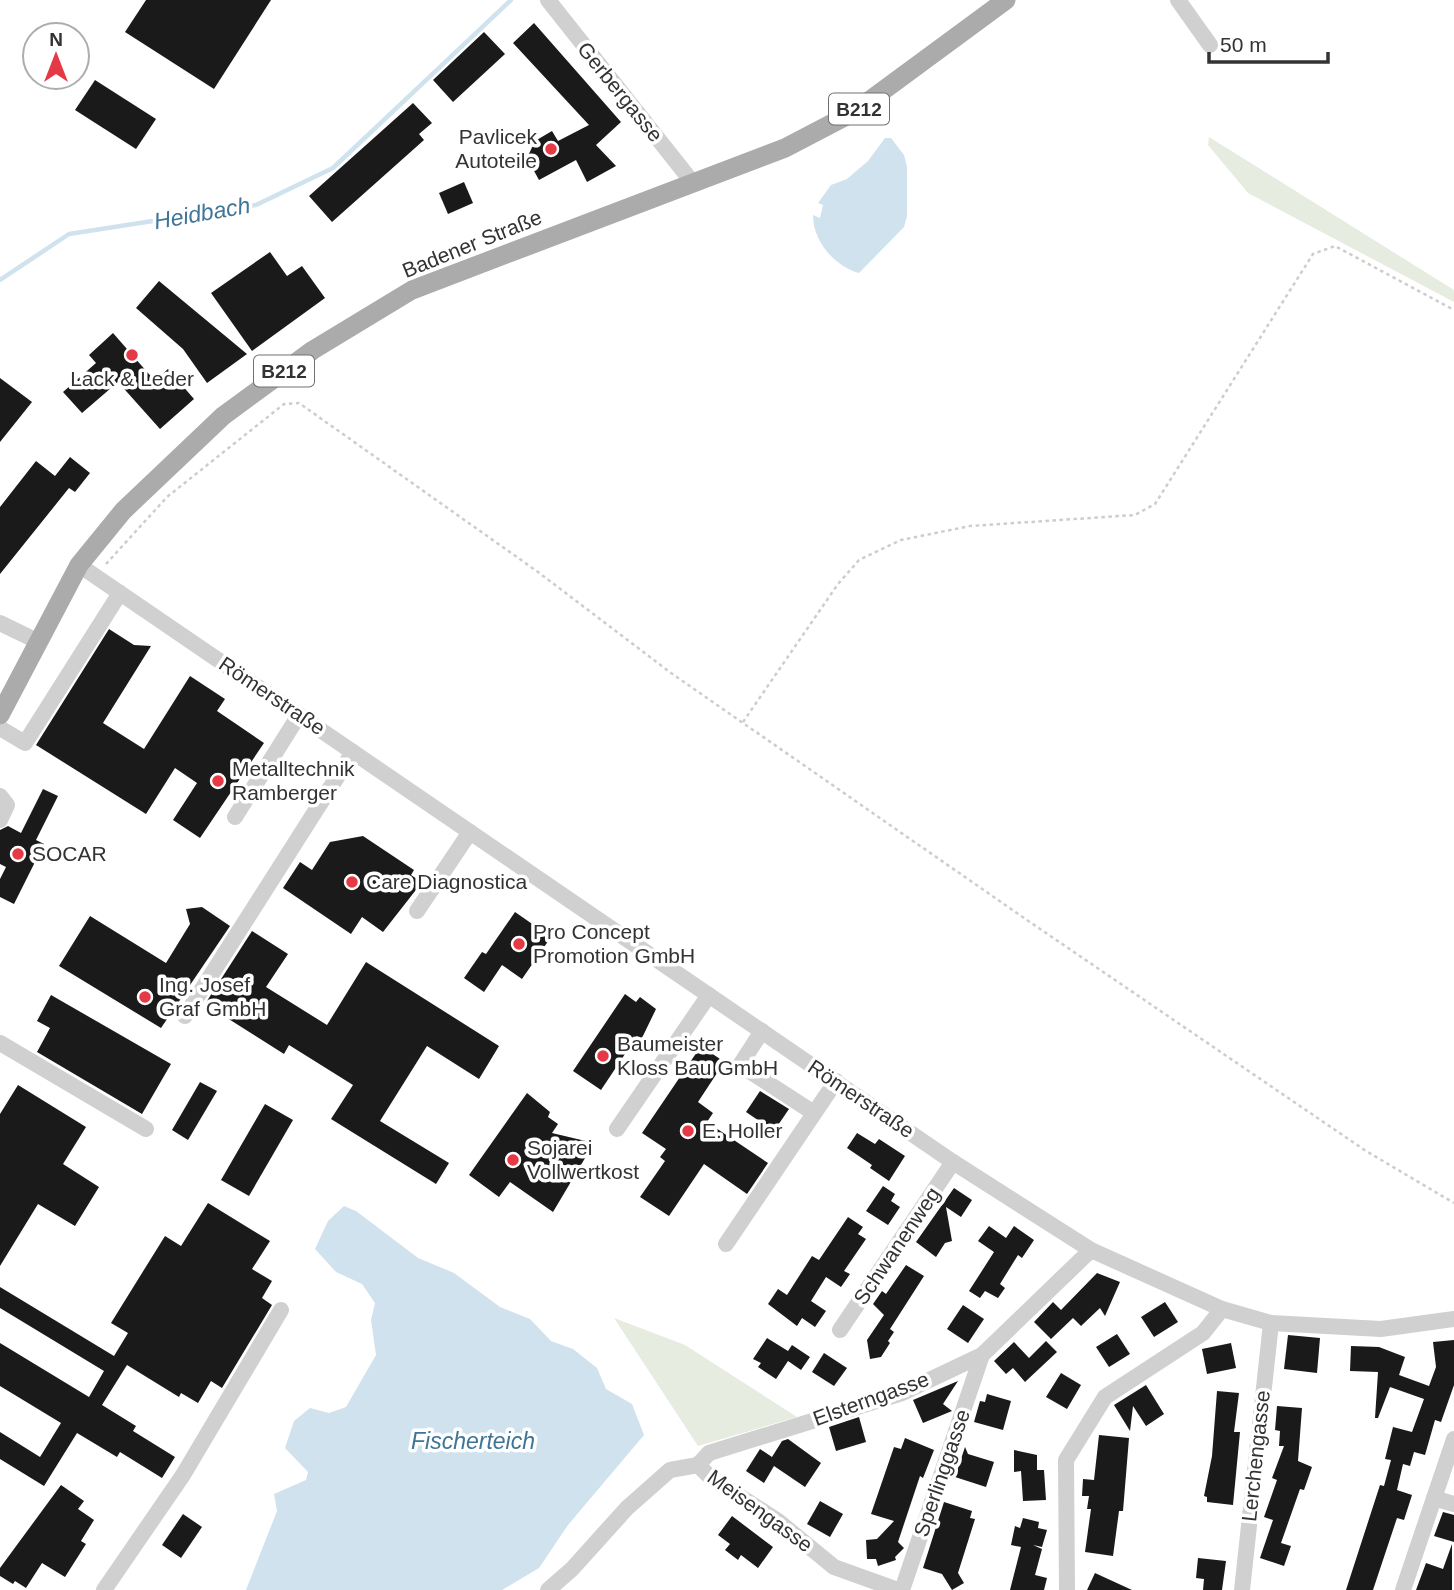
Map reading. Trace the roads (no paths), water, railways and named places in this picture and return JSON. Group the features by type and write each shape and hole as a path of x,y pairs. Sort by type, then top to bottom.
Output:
{"main road":[{"name":"Badener Straße","path":"0,715 37,642 123,511 223,416 313,350 412,289 785,148 854,112 1006,0"}],"street":[{"path":"1178,0 1210,45"},
{"name":"Gerbergasse","path":"551,4 694,183"},
{"name":"Römerstraße","path":"86,570 953,1162 1091,1250 1222,1309 1271,1323 1381,1329 1454,1320"},
{"path":"0,728 25,744 120,593"},
{"path":"0,623 37,642"},
{"path":"234,817 299,715"},
{"path":"186,1016 353,752"},
{"path":"0,796 7,805 0,820"},
{"path":"416,911 470,832"},
{"path":"617,1129 709,995"},
{"path":"762,1031 740,1065 814,1113"},
{"path":"0,1044 146,1129"},
{"path":"726,1244 836,1081"},
{"name":"Schwanenweg","path":"840,1330 953,1162"},
{"name":"Elsterngasse","path":"548,1590 572,1569 627,1508 670,1470 698,1465 709,1453 902,1393 982,1355 1091,1250"},
{"path":"1067,1590 1066,1460 1105,1396 1203,1333 1222,1309"},
{"path":"104,1590 183,1475 281,1310"},
{"name":"Lerchengasse","path":"1242,1590 1271,1323"},
{"name":"Sperlinggasse","path":"900,1590 982,1355"},
{"path":"1403,1590 1453,1446"},
{"name":"Meisengasse","path":"698,1465 710,1478 778,1521 834,1567 900,1590"},
{"path":"1434,1498 1454,1504"}],"water":[{"path":"885,138 891,138 904,155 907,167 907,216 904,227 859,273 841,265 827,251 817,234 813,215 820,218 823,205 818,203 831,185 847,179 868,161"},
{"name":"Fischerteich","path":"344,1206 356,1211 418,1258 454,1273 500,1307 530,1319 551,1341 573,1349 597,1368 606,1389 632,1404 644,1435 568,1525 539,1568 502,1590 246,1590 277,1511 274,1494 306,1480 308,1472 285,1448 294,1421 310,1408 329,1413 346,1407 376,1355 371,1320 375,1303 362,1284 336,1272 315,1249 328,1221"}],"waterway":[{"name":"Heidbach","path":"0,280 69,234 256,205 333,168 511,0"}],"place":[{"name":"Pavlicek Autoteile","path":"551,149"},
{"name":"Lack & Leder","path":"132,355"},
{"name":"Metalltechnik Ramberger","path":"218,781"},
{"name":"SOCAR","path":"18,854"},
{"name":"Care Diagnostica","path":"352,882"},
{"name":"Pro Concept Promotion GmbH","path":"519,944"},
{"name":"Ing. Josef Graf GmbH","path":"145,997"},
{"name":"Baumeister Kloss Bau GmbH","path":"603,1056"},
{"name":"E. Holler","path":"688,1131"},
{"name":"Sojarei Vollwertkost","path":"513,1160"}]}
